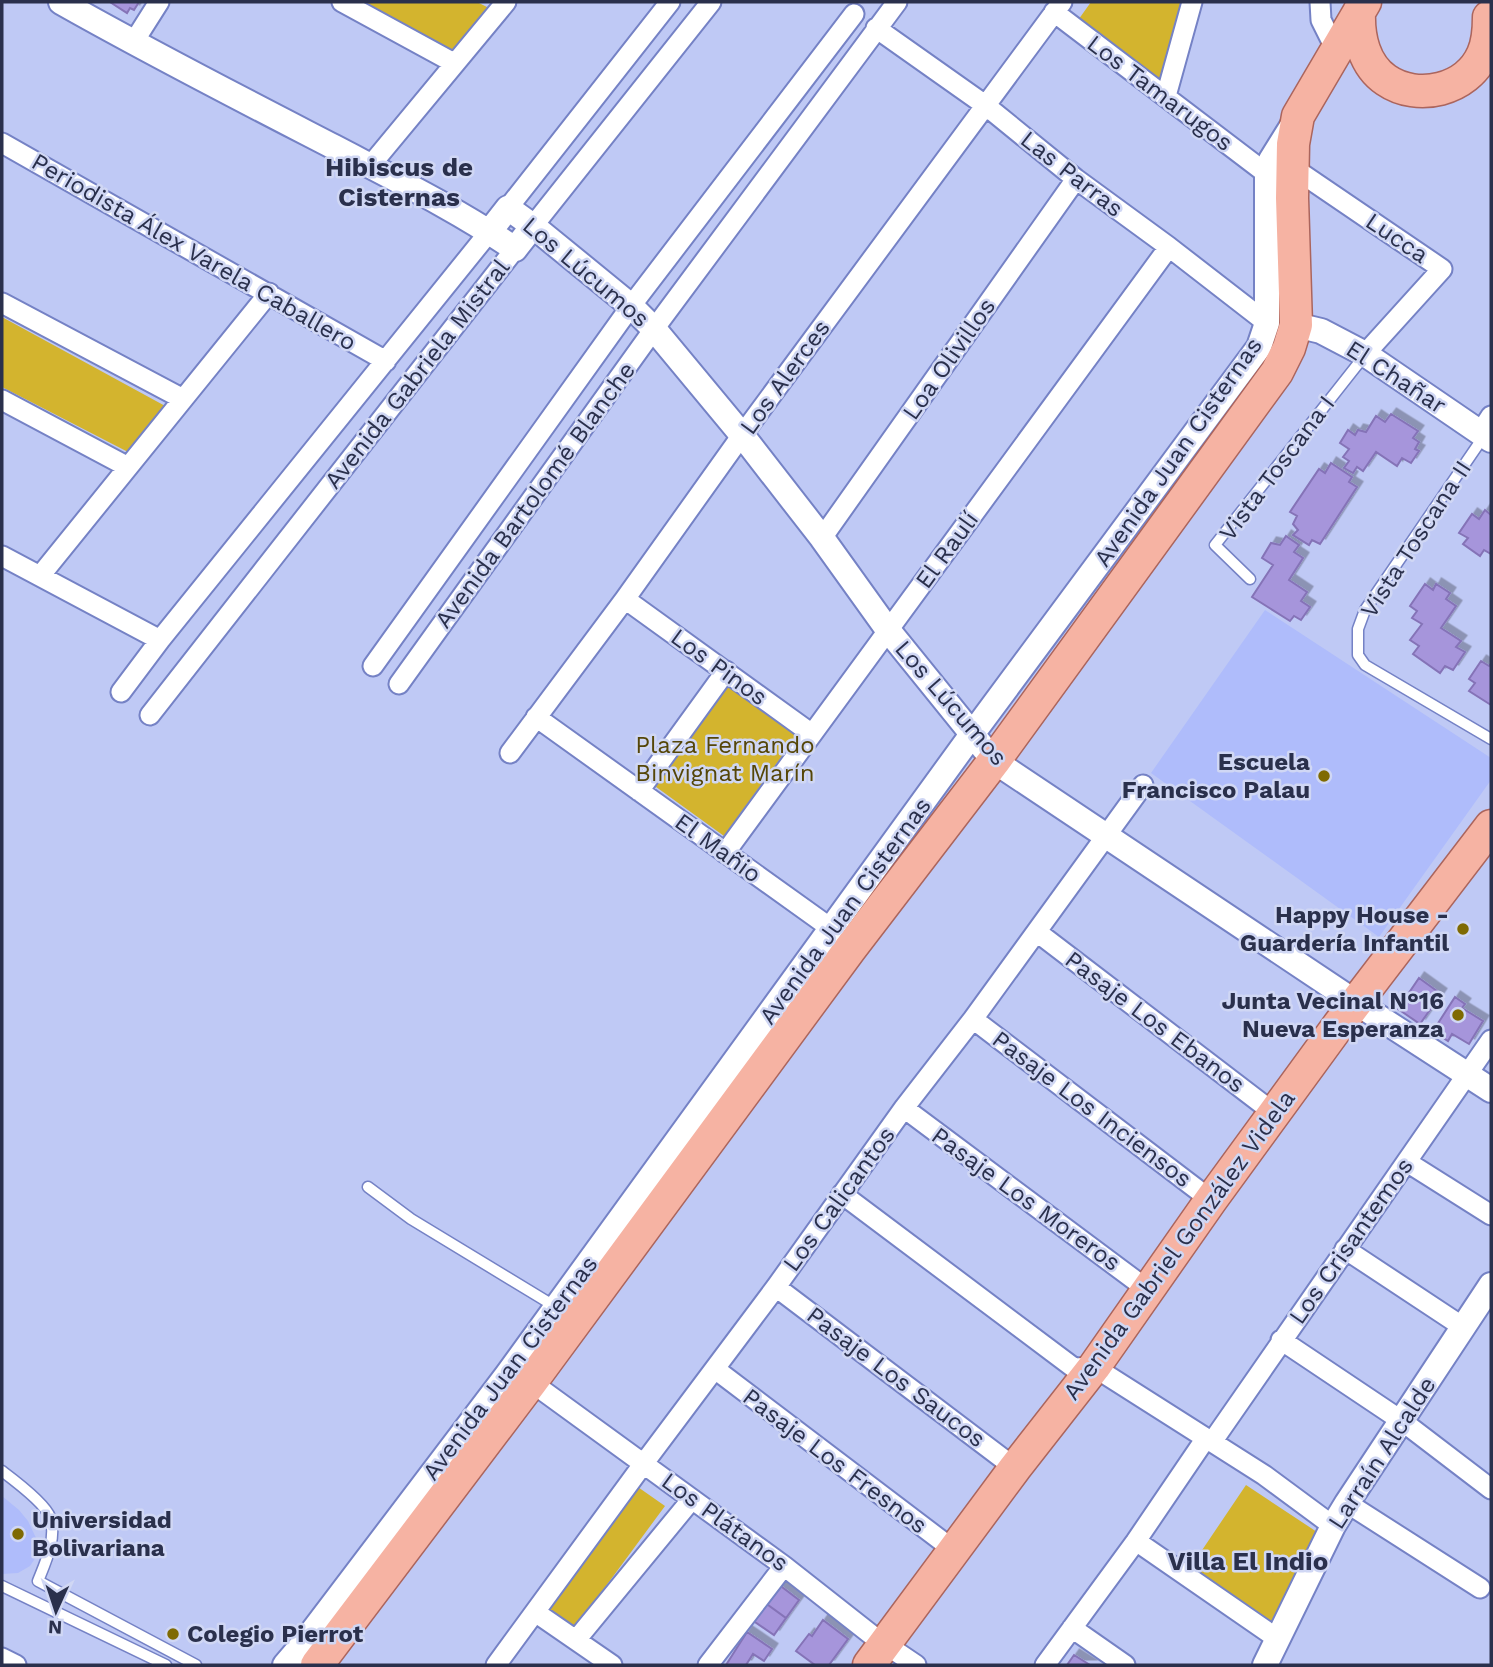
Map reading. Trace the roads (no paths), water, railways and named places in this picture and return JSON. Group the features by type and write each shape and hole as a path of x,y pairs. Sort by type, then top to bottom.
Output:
{"main road":[{"name":"Avenida Juan Cisternas","path":"317,1665 531,1382 842,960 994,761 1277,372 1289,348 1281,324 1280,170 1293,144 1298,116 1362,7"},
{"path":"1362,7 1359,35 1368,59 1384,79 1394,85 1418,91 1442,89 1468,76 1486,48 1488,13"},
{"name":"Avenida Gabriel González Videla","path":"877,1655 1015,1468 1094,1367 1211,1200 1356,1002 1491,826"}],"street":[{"name":"Los Lúcumos","path":"61,2 133,43 490,231 515,249"},
{"path":"133,43 159,2"},
{"path":"342,2 454,63"},
{"path":"370,166 506,2"},
{"name":"Avenida Gabriela Mistral","path":"121,692 670,2"},
{"name":"Avenida Gabriela Mistral","path":"150,715 711,2"},
{"name":"Avenida Bartolomé Blanche","path":"399,684 654,328 897,2"},
{"path":"1166,96 1192,2"},
{"path":"1320,2 1321,20 1336,50"},
{"name":"Los Tamarugos","path":"1058,7 1166,96 1280,170"},
{"name":"Los Alerces","path":"510,753 1058,7"},
{"name":"Avenida Bartolomé Blanche","path":"373,666 631,306 854,14"},
{"name":"Las Parras","path":"876,27 985,105 1076,179 1281,324"},
{"name":"Periodista Álex Varela Caballero","path":"2,143 386,361"},
{"name":"Lucca","path":"1280,170 1441,269 1365,355"},
{"name":"Loa Olivillos","path":"822,538 1076,179"},
{"name":"Los Lúcumos","path":"508,208 631,306 654,328 742,435 822,538 888,630 994,761 1491,1090"},
{"name":"El Raulí","path":"725,853 1169,247"},
{"path":"40,576 269,293"},
{"path":"2,303 183,399"},
{"name":"El Chañar","path":"1281,324 1321,331 1365,355 1487,431"},
{"name":"Avenida Juan Cisternas","path":"285,1665 442,1461 973,733 1259,347 1281,324"},
{"path":"2,400 128,467"},
{"path":"2,556 160,640"},
{"name":"Los Pinos","path":"625,599 813,734"},
{"path":"639,791 726,671"},
{"name":"El Mañio","path":"536,717 832,929"},
{"name":"Los Calicantos","path":"496,1665 1143,785"},
{"name":"Pasaje Los Ebanos","path":"1037,932 1274,1113"},
{"name":"Pasaje Los Inciensos","path":"973,1019 1211,1200"},
{"name":"Los Crisantemos","path":"1045,1665 1281,1340 1491,1040"},
{"name":"Pasaje Los Moreros","path":"904,1108 1148,1290"},
{"path":"1407,1162 1491,1215"},
{"path":"842,1194 1074,1367 1094,1367 1264,1475 1333,1526"},
{"path":"1345,1249 1463,1327"},
{"name":"Larraín Alcalde","path":"1265,1665 1333,1526 1491,1284"},
{"name":"Pasaje Los Saucos","path":"776,1287 1015,1468"},
{"path":"1281,1340 1402,1421 1491,1489"},
{"name":"Pasaje Los Fresnos","path":"715,1369 955,1551"},
{"name":"Los Plátanos","path":"531,1382 784,1566 877,1655 916,1665"},
{"path":"576,1640 692,1499"},
{"path":"1347,1503 1480,1588"},
{"path":"1136,1541 1278,1639"},
{"path":"708,1665 784,1566"},
{"path":"535,1612 612,1665"},
{"path":"1072,1628 1125,1665"},
{"path":"2,1658 16,1665"}],"lane":[{"name":"Vista Toscana I","path":"1250,579 1215,545 1365,355"},
{"name":"Vista Toscana II","path":"1487,431 1365,610 1358,629 1358,655 1365,666 1491,739"},
{"path":"368,1187 411,1219 556,1307"},
{"path":"2,1471 34,1497 49,1515 52,1536 48,1554 29,1599"},
{"path":"38,1581 196,1665"},
{"path":"2,1586 166,1665"}],"place":[{"name":"Escuela Francisco Palau","path":"1324,776"},
{"name":"Happy House - Guardería Infantil","path":"1463,929"},
{"name":"Junta Vecinal N°16 Nueva Esperanza","path":"1458,1015"},
{"name":"Universidad Bolivariana","path":"18,1534"},
{"name":"Colegio Pierrot","path":"173,1634"}],"district":[{"name":"Hibiscus de Cisternas","path":"399,182"},
{"name":"Villa El Indio","path":"1248,1561"}],"park label":[{"name":"Plaza Fernando Binvignat Marín","path":"725,759"}]}
